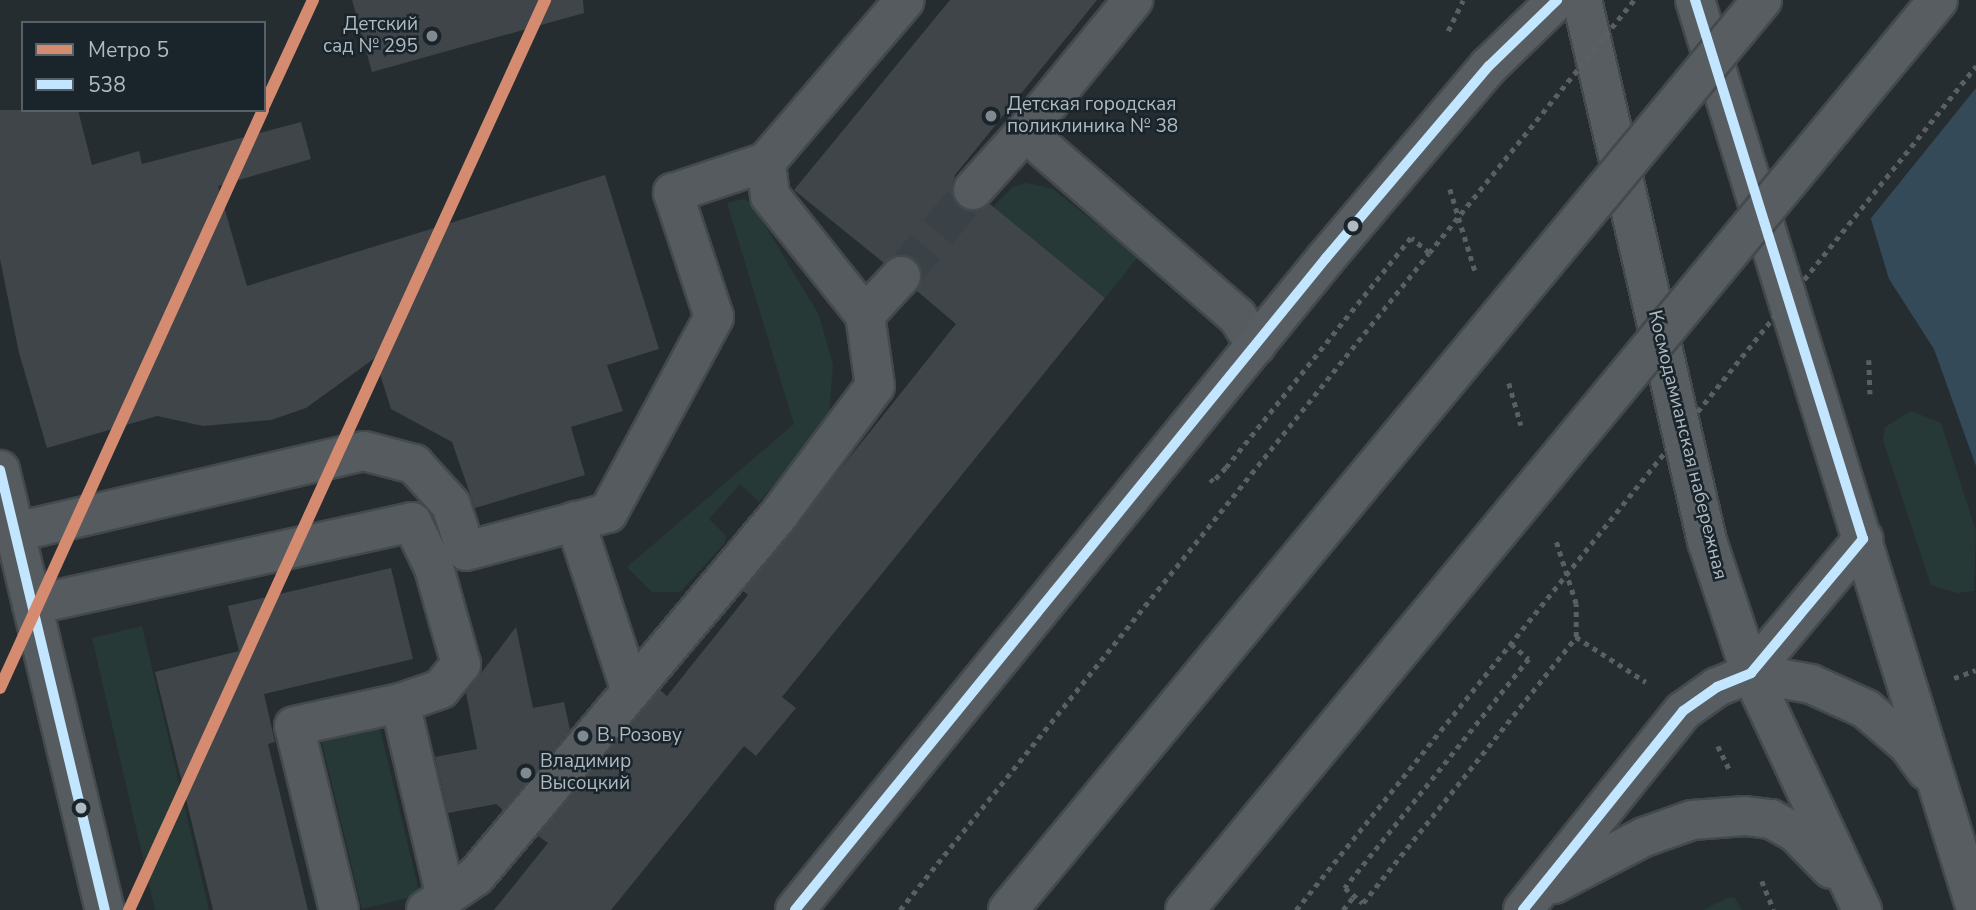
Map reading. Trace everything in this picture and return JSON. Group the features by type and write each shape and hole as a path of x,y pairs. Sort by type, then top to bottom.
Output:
{"main road":[{"path":"795,910 1256,345 1489,66 1557,0"},
{"name":"Космодамианская набережная","path":"1582,0 1707,541 1751,673 1861,910"},
{"path":"1695,0 1976,909"},
{"path":"1008,910 1762,0"},
{"path":"1185,910 1938,0"},
{"path":"1531,901 1684,711 1717,687 1751,673 1863,539"},
{"path":"1751,673 1811,684 1867,709 1909,745 1941,791"},
{"path":"1531,901 1644,837 1692,820 1745,816 1771,820 1797,833 1830,868 1861,910"}],"street":[{"path":"16,532 364,451 414,464 451,505 466,551 608,513 713,317 673,193 766,162 905,0"},
{"path":"973,190 1025,132 1133,0"},
{"path":"1025,132 1237,316 1256,345"},
{"path":"400,703 436,904 476,876 781,512 875,386 865,315 770,195 766,162"},
{"path":"865,315 901,276"},
{"path":"0,470 104,910"},
{"path":"575,521 631,691"},
{"path":"32,605 412,522 434,568 461,664 441,689 400,703 294,726 339,910"}],"path":[{"path":"1448,31 1463,0"},
{"path":"900,910 1634,0"},
{"path":"1296,910 1976,66"},
{"path":"1448,185 1476,276"},
{"path":"1226,468 1411,238 1429,253"},
{"path":"1504,368 1524,434"},
{"path":"1511,644 1529,659 1345,888 1363,903 1576,637 1576,604 1552,526"},
{"path":"1576,637 1652,686"},
{"path":"1943,682 1976,670"},
{"path":"1716,742 1734,781"},
{"path":"1762,881 1774,910"},
{"path":"1343,910 1354,896"}],"green space":[{"path":"1026,183 1053,189 1138,257 1105,298 993,207 1013,187"},
{"path":"744,199 752,204 819,315 833,365 829,413 814,440 759,502 740,484 709,519 726,536 724,544 680,592 652,592 627,567 794,424 727,203"},
{"path":"1911,411 1941,423 1976,531 1974,591 1957,593 1931,585 1883,440 1885,427"},
{"path":"142,626 209,910 155,910 92,638"},
{"path":"379,725 420,895 362,909 321,739"},
{"path":"1734,897 1742,910 1703,910 1727,898"}],"water":[{"path":"1805,0 1976,0 1976,466 1934,349 1889,279"}],"pier":[{"path":"1801,0 1976,0 1976,88 1868,222"}],"building":[{"name":"Детский сад № 295","path":"352,0 583,0 584,13 372,72"},
{"path":"950,0 1097,0 955,175 952,186 959,207 979,211 990,204 1105,298 782,697 796,708 756,756 744,746 611,910 494,910 548,843 538,836 660,690 667,696 748,595 743,591 956,324 917,291 922,270 915,260 895,255 884,263 794,190"},
{"path":"0,110 79,112 92,165 139,151 142,164 301,122 311,159 218,186 247,286 605,175 659,349 607,365 623,411 571,427 585,475 475,508 452,442 391,409 375,358 306,408 271,420 203,426 157,416 47,448 19,353 0,259"},
{"path":"391,568 413,659 264,694 275,742 268,744 308,910 213,910 155,672 239,651 228,606"},
{"path":"516,627 533,708 564,702 570,730 503,810 496,804 448,813 435,757 477,749 466,693"}],"tunnel":[{"path":"901,276 973,190"}],"metro line":[{"name":"5","path":"266,102 313,0"},
{"name":"5","path":"129,910 545,0"},
{"name":"5","path":"0,688 262,112"}],"transit line":[{"name":"538","path":"795,910 1326,258 1489,66 1557,0"},
{"name":"538","path":"1523,910 1683,711 1717,687 1751,673 1863,539 1695,0"},
{"name":"538","path":"0,470 105,910"}],"place":[{"name":"Детский сад № 295","path":"432,36"},
{"name":"Детская городская поликлиника № 38","path":"991,116"},
{"name":"В. Розову","path":"583,736"},
{"name":"Владимир Высоцкий","path":"526,773"}]}
